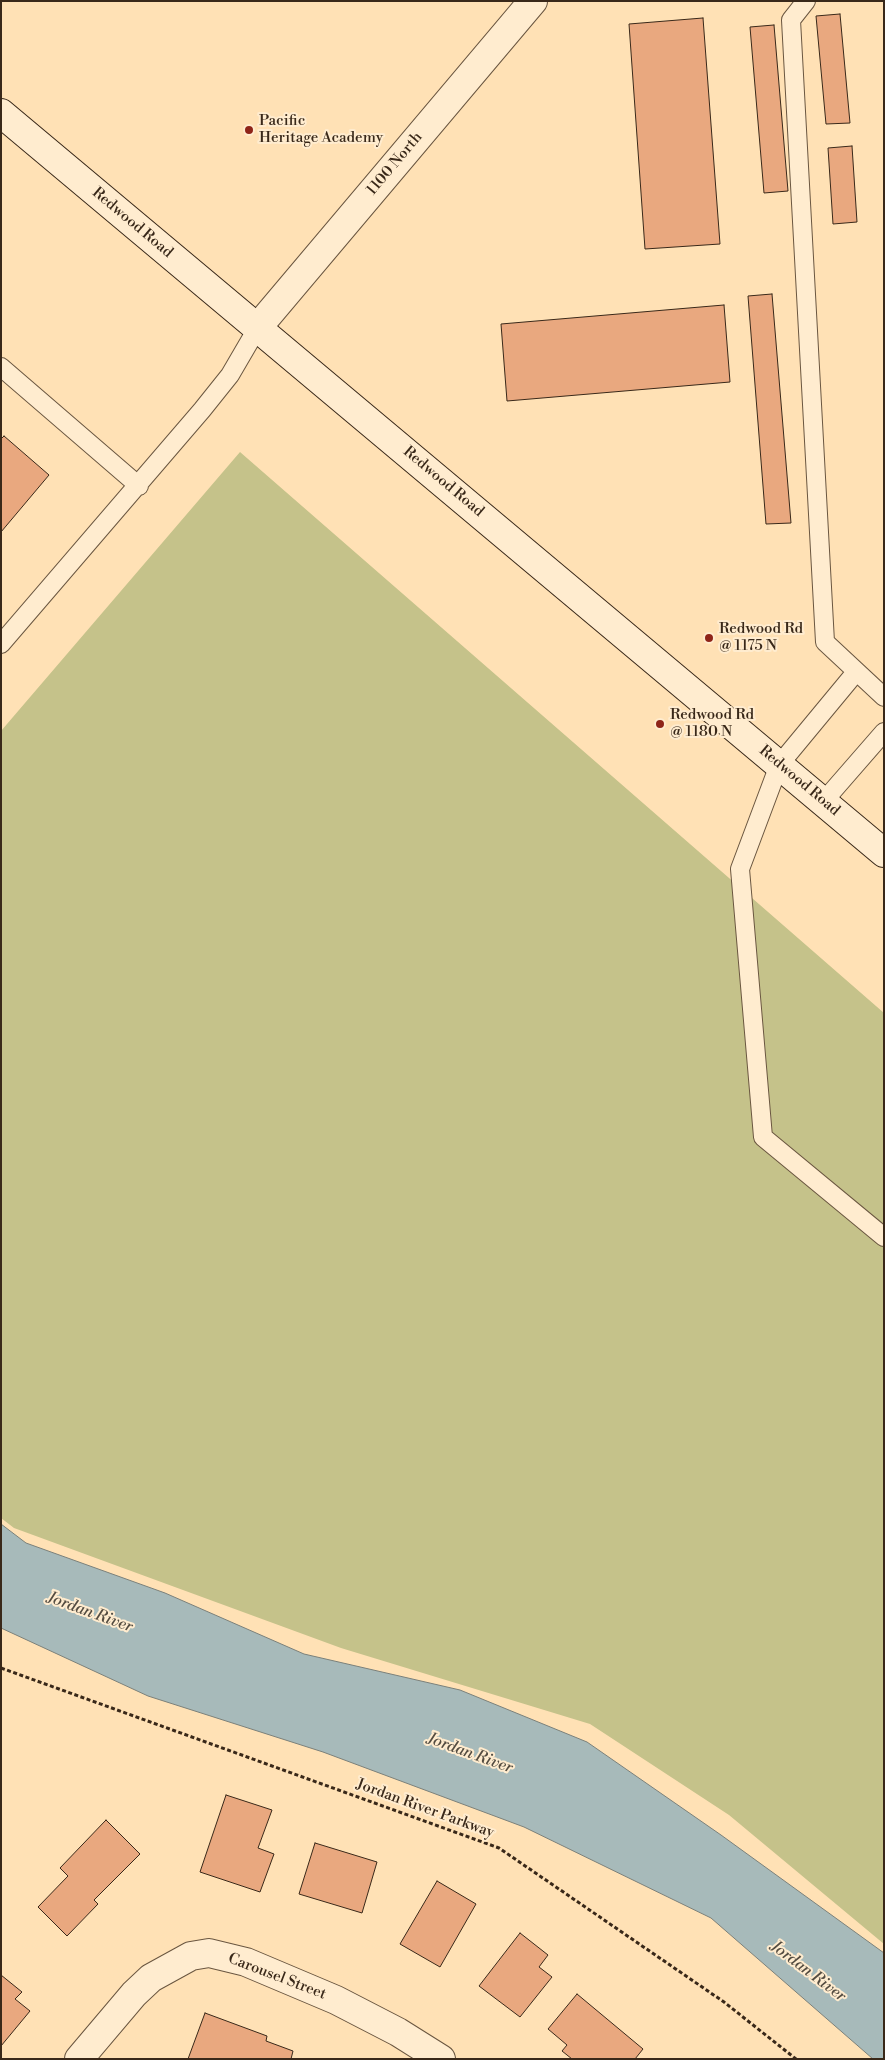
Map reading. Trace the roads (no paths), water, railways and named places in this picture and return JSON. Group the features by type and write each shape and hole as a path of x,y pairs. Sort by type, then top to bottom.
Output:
{"main road":[{"name":"1100 North","path":"258,327 533,1"},
{"name":"Redwood Road","path":"1,113 884,853"},
{"name":"Carousel Street","path":"79,2059 134,1994 151,1978 191,1956 209,1953 246,1962 336,2000 398,2032 441,2059"}],"lane":[{"path":"806,1 791,20 825,642 884,697"},
{"path":"1,644 139,486 230,375 258,327"},
{"path":"1,367 139,486"},
{"path":"856,672 779,765 740,869 763,1137 884,1238"},
{"path":"823,802 884,732"}],"water":[{"name":"Jordan River","path":"1,1524 26,1543 165,1593 304,1654 460,1690 587,1742 721,1835 884,1953 884,2059 873,2059 711,1918 524,1827 323,1752 148,1696 1,1628"}],"place":[{"name":"Pacific Heritage Academy","path":"249,130"},
{"name":"Redwood Rd @ 1175 N","path":"709,638"},
{"name":"Redwood Rd @ 1180 N","path":"660,724"}]}
